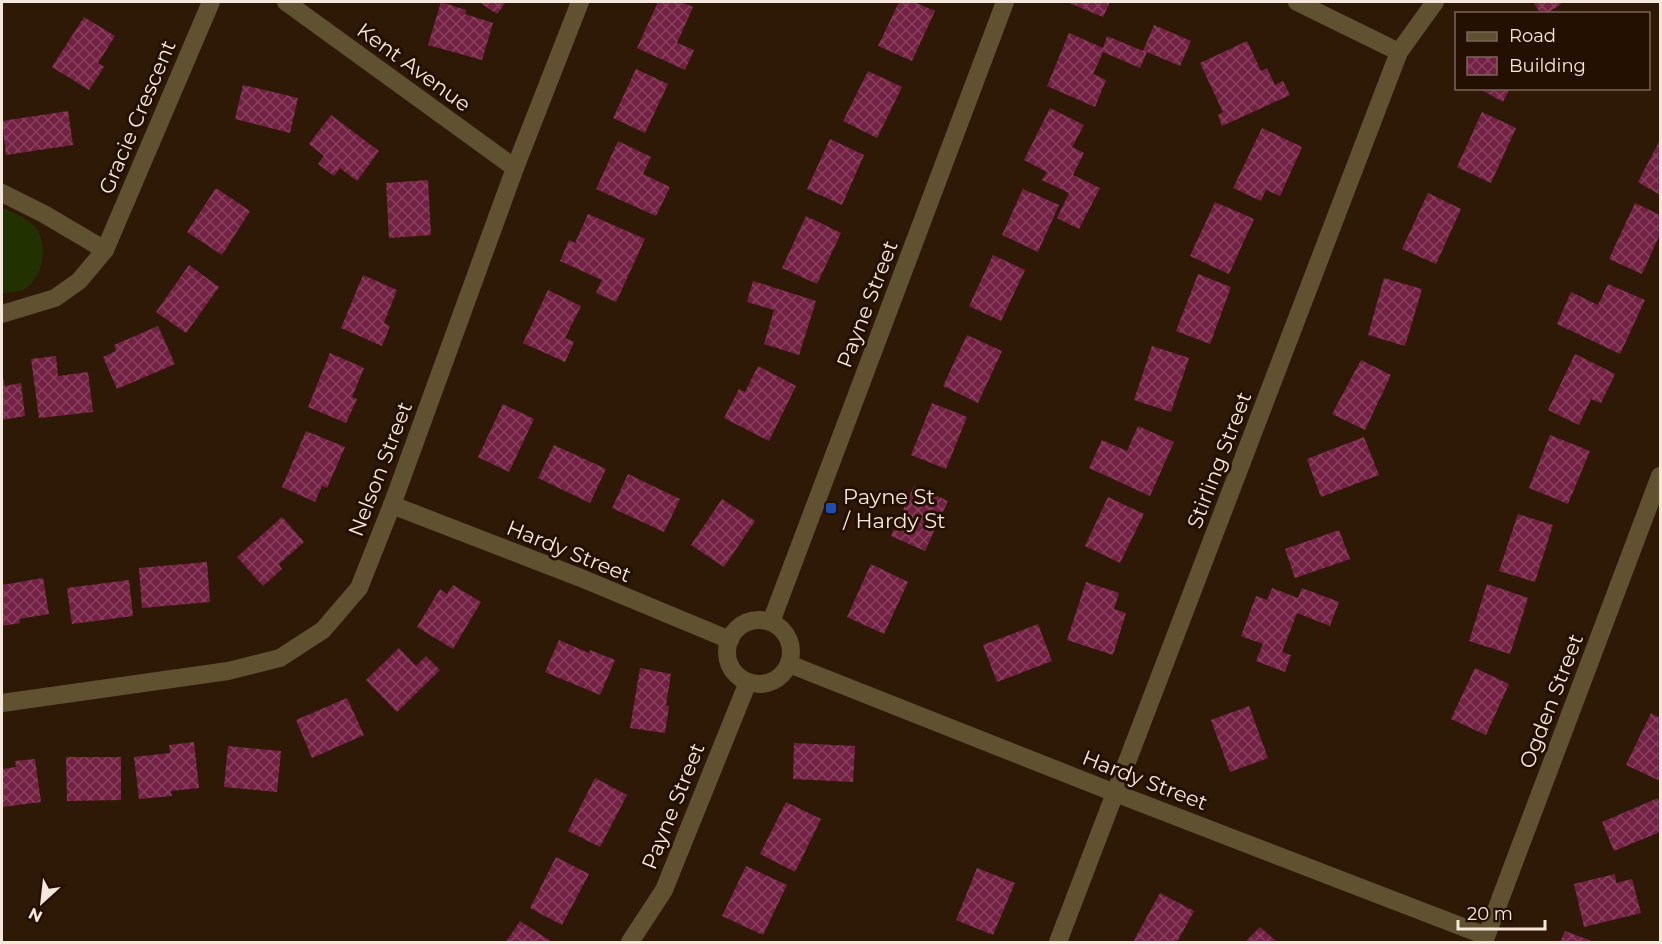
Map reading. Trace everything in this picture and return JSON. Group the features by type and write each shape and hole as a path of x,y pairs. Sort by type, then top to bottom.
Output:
{"street":[{"name":"Gracie Crescent","path":"2,314 55,298 79,281 105,250 211,2"},
{"name":"Kent Avenue","path":"286,2 514,168"},
{"name":"Nelson Street","path":"2,703 228,671 280,658 323,630 358,588 392,506 514,168 580,2"},
{"name":"Payne Street","path":"771,622 1005,2"},
{"path":"1297,2 1399,52"},
{"name":"Stirling Street","path":"1058,942 1399,52 1435,2"},
{"path":"2,193 44,214 105,250"},
{"name":"Ogden Street","path":"1485,939 1660,476"},
{"name":"Hardy Street","path":"392,506 580,578 729,640"},
{"path":"751,621 771,622 786,635 790,644 792,654 789,664 784,672 768,683 748,682 732,669 728,660 729,640 735,632 751,621"},
{"name":"Hardy Street","path":"789,664 1485,939"},
{"name":"Payne Street","path":"630,942 664,890 748,682"}],"green space":[{"path":"2,208 34,226 42,241 43,250 40,268 31,284 23,290 2,293"}],"building":[{"path":"441,2 466,10 465,14 493,23 482,60 428,45"},
{"path":"479,2 506,2 497,14"},
{"path":"658,2 681,2 693,7 677,43 694,50 685,70 637,48"},
{"path":"899,2 914,2 935,11 912,61 878,46"},
{"path":"1067,2 1110,2 1103,17"},
{"path":"1533,2 1564,2 1549,12 1540,12"},
{"path":"84,17 115,36 98,63 104,67 89,90 52,67"},
{"path":"1154,25 1191,41 1180,66 1147,52 1140,68 1103,52 1093,74 1106,80 1095,107 1047,86 1069,33 1103,48 1107,36 1143,51"},
{"path":"1247,41 1261,71 1267,68 1275,85 1283,81 1290,95 1222,126 1218,115 1223,112 1200,63"},
{"path":"636,69 668,84 645,133 613,118"},
{"path":"868,71 902,87 877,138 843,121"},
{"path":"243,85 298,98 290,133 235,119"},
{"path":"1482,90 1509,90 1503,102"},
{"path":"1050,108 1084,125 1072,147 1084,153 1073,175 1100,188 1079,229 1057,218 1069,193 1042,180 1047,172 1024,160"},
{"path":"68,111 73,145 6,155 2,121"},
{"path":"1482,112 1516,128 1491,183 1457,167"},
{"path":"331,115 379,151 357,181 340,168 334,176 318,164 324,156 309,144"},
{"path":"1262,128 1302,147 1280,196 1266,190 1261,201 1233,188"},
{"path":"830,139 864,155 842,205 807,189"},
{"path":"1660,140 1660,195 1638,182"},
{"path":"618,141 651,157 643,174 670,187 656,216 596,189"},
{"path":"428,180 431,235 389,238 386,183"},
{"path":"216,188 250,211 222,255 187,232"},
{"path":"1023,189 1059,205 1038,252 1002,235"},
{"path":"1428,193 1461,209 1436,264 1402,249"},
{"path":"1215,202 1254,219 1229,274 1190,256"},
{"path":"1635,203 1660,215 1660,234 1642,274 1609,259"},
{"path":"588,214 645,239 616,302 596,293 602,280 560,261 569,240 575,243"},
{"path":"806,216 841,233 817,284 782,268"},
{"path":"993,255 1025,270 1001,321 969,306"},
{"path":"189,265 219,287 186,333 156,312"},
{"path":"1198,274 1231,287 1210,344 1176,331"},
{"path":"363,275 397,290 384,323 390,326 382,346 341,328"},
{"path":"1384,278 1422,289 1405,346 1368,335"},
{"path":"753,281 816,301 799,355 764,344 774,310 747,302"},
{"path":"1608,284 1645,300 1620,354 1557,324 1571,292 1598,305"},
{"path":"548,290 581,306 565,338 574,342 565,362 523,343"},
{"path":"158,326 175,364 117,389 103,357 116,351 114,345"},
{"path":"967,335 1002,351 978,403 943,386"},
{"path":"1152,346 1189,358 1171,412 1134,400"},
{"path":"330,353 364,368 352,397 357,399 346,423 308,407"},
{"path":"1575,354 1615,374 1601,403 1591,399 1579,425 1548,410"},
{"path":"56,356 58,376 88,372 93,412 39,418 31,359"},
{"path":"1361,360 1391,375 1365,430 1332,414"},
{"path":"758,366 796,386 769,441 724,418 739,389 745,392"},
{"path":"2,373 5,386 21,383 25,416 2,420"},
{"path":"932,403 967,417 946,469 911,455"},
{"path":"503,404 534,419 509,472 478,457"},
{"path":"1138,426 1174,442 1150,496 1089,468 1102,440 1127,451"},
{"path":"306,431 345,447 327,488 322,486 315,502 282,487"},
{"path":"1550,435 1590,451 1568,504 1529,488"},
{"path":"1364,437 1379,475 1321,497 1307,459"},
{"path":"554,445 606,469 590,503 538,478"},
{"path":"628,474 680,499 664,532 612,508"},
{"path":"914,486 948,501 925,551 891,536"},
{"path":"1108,497 1144,514 1120,563 1085,546"},
{"path":"722,499 755,521 724,567 691,545"},
{"path":"1518,514 1553,525 1535,582 1499,571"},
{"path":"282,517 304,542 279,564 282,569 263,586 237,557"},
{"path":"1339,530 1350,559 1295,578 1285,549"},
{"path":"207,562 210,602 142,608 139,568"},
{"path":"871,564 908,582 884,634 847,617"},
{"path":"43,578 49,614 19,619 20,623 2,626 2,585"},
{"path":"129,580 133,616 72,624 67,588"},
{"path":"1086,582 1119,593 1114,609 1126,613 1113,655 1067,640"},
{"path":"1487,584 1528,598 1510,654 1469,641"},
{"path":"453,585 481,602 453,649 417,627 440,589 447,594"},
{"path":"1272,588 1298,598 1302,588 1339,602 1330,626 1297,613 1282,652 1291,655 1285,672 1256,661 1263,644 1241,636 1256,596 1267,600"},
{"path":"1038,624 1052,661 997,682 983,645"},
{"path":"559,640 589,653 590,650 615,660 600,695 545,672"},
{"path":"399,648 416,666 426,656 440,670 397,712 366,680"},
{"path":"640,668 671,674 666,705 669,706 665,733 630,728"},
{"path":"1475,668 1509,684 1486,735 1451,719"},
{"path":"347,698 364,735 312,758 296,720"},
{"path":"1249,706 1268,758 1230,772 1211,720"},
{"path":"1651,713 1660,718 1660,781 1626,765"},
{"path":"194,742 199,788 171,791 172,796 139,799 134,757 170,753 169,745"},
{"path":"794,743 855,746 853,782 793,779"},
{"path":"228,746 281,751 277,792 224,787"},
{"path":"66,757 121,757 121,800 67,801"},
{"path":"35,759 41,802 2,807 2,769 16,767 15,761"},
{"path":"595,778 627,795 600,847 568,831"},
{"path":"1658,798 1660,832 1614,851 1602,822"},
{"path":"786,802 821,819 795,872 760,854"},
{"path":"556,857 589,874 562,925 530,908"},
{"path":"746,866 787,885 763,935 722,916"},
{"path":"977,868 1015,883 993,935 956,920"},
{"path":"1615,874 1616,883 1632,879 1641,913 1584,927 1574,884"},
{"path":"1160,893 1194,911 1177,942 1133,942"},
{"path":"520,921 552,942 506,942"},
{"path":"1260,927 1277,942 1245,942"},
{"path":"1565,931 1594,942 1560,942"}],"place":[{"name":"Payne St / Hardy St","path":"831,508"}]}
